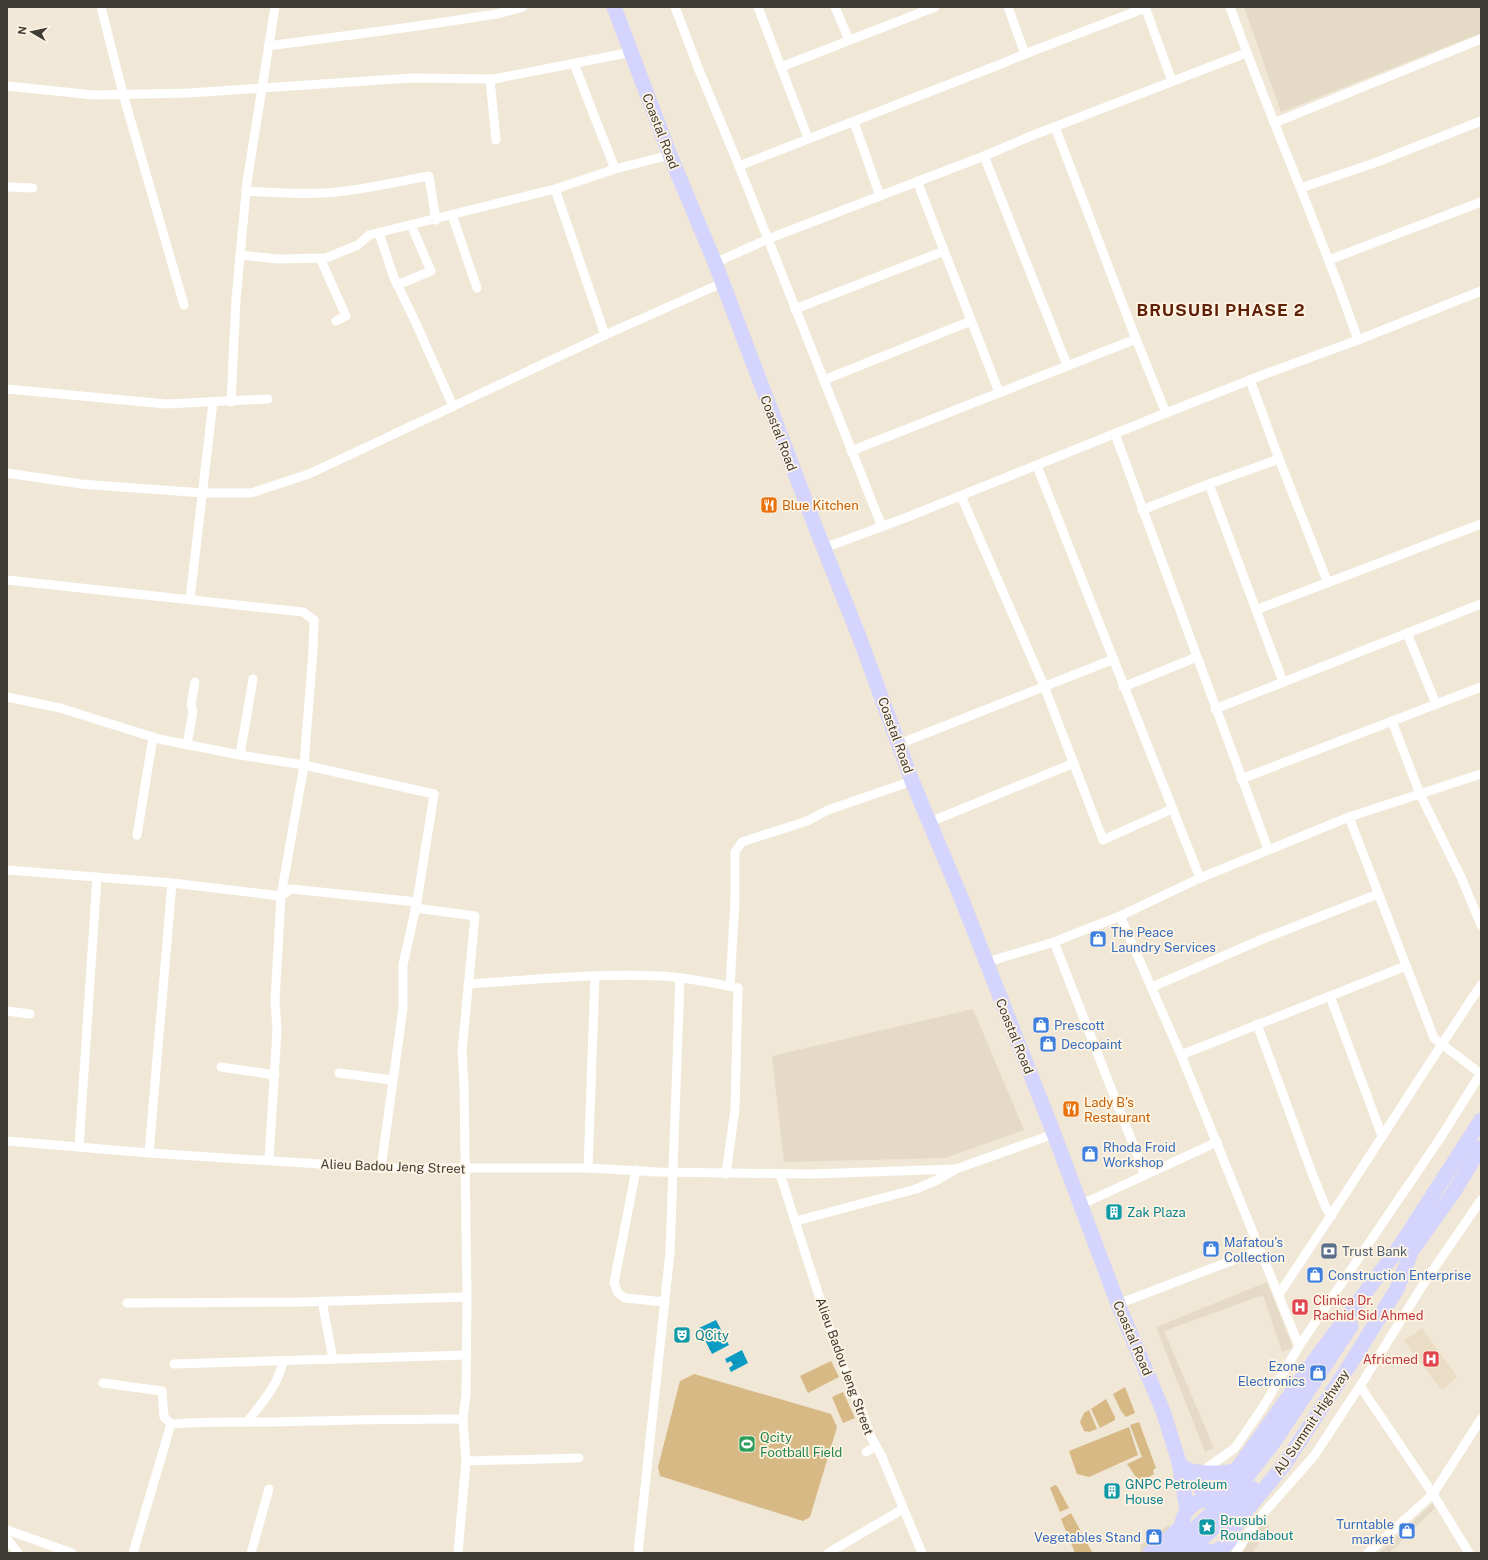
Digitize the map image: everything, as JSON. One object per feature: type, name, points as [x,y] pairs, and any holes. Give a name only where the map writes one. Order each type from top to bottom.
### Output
[{"type":"main road","name":"Coastal Road","points":[[614,7],[670,156],[722,283],[860,639],[912,781],[987,962],[1118,1304],[1189,1468],[1212,1500]]},
{"type":"main road","name":"AU Summit Highway","points":[[1234,1529],[1240,1518],[1284,1465],[1349,1366],[1397,1289],[1405,1250],[1481,1120]]},
{"type":"main road","name":"AU Summit Highway","points":[[1212,1500],[1238,1470],[1322,1350],[1453,1192],[1481,1148]]},
{"type":"main road","points":[[1169,1553],[1238,1488],[1273,1443],[1361,1311],[1405,1250]]},
{"type":"main road","points":[[1187,1553],[1228,1514],[1272,1465],[1324,1392],[1405,1250]]},
{"type":"main road","name":"Coastal Road","points":[[1187,1510],[1189,1468]]},
{"type":"main road","points":[[1189,1468],[1218,1474],[1238,1470]]},
{"type":"main road","points":[[1201,1500],[1212,1500],[1225,1506],[1233,1520],[1234,1529],[1231,1537],[1230,1550],[1202,1552],[1194,1548],[1183,1535],[1183,1518],[1187,1510],[1193,1504],[1201,1500]]},
{"type":"main road","points":[[1150,1553],[1165,1542],[1182,1526]]},
{"type":"street","points":[[101,7],[122,94],[184,305]]},
{"type":"street","points":[[231,402],[236,299],[246,191],[261,88],[275,7]]},
{"type":"street","points":[[268,46],[497,14],[524,7]]},
{"type":"street","points":[[675,7],[882,527]]},
{"type":"street","points":[[758,7],[808,138]]},
{"type":"street","points":[[835,7],[848,40]]},
{"type":"street","points":[[781,67],[934,7]]},
{"type":"street","points":[[1008,7],[1025,54]]},
{"type":"street","points":[[1230,7],[1246,53],[1329,260],[1358,340]]},
{"type":"street","points":[[739,166],[1145,8],[1172,81]]},
{"type":"street","points":[[1274,123],[1481,39]]},
{"type":"street","points":[[7,86],[94,95],[189,93],[411,78],[490,79],[632,52]]},
{"type":"street","points":[[714,263],[768,239],[1246,53]]},
{"type":"street","points":[[574,64],[615,169]]},
{"type":"street","points":[[490,79],[496,140]]},
{"type":"street","points":[[1301,188],[1377,162],[1481,121]]},
{"type":"street","points":[[854,122],[880,196]]},
{"type":"street","points":[[1054,127],[1166,413]]},
{"type":"street","points":[[240,255],[278,260],[326,258],[358,245],[369,235],[436,220],[555,189],[615,169],[670,156]]},
{"type":"street","points":[[984,156],[1067,365]]},
{"type":"street","points":[[246,191],[286,193],[327,192],[373,186],[428,176],[436,220]]},
{"type":"street","points":[[917,181],[999,392]]},
{"type":"street","points":[[7,187],[33,188]]},
{"type":"street","points":[[555,189],[605,335]]},
{"type":"street","points":[[1329,260],[1481,202]]},
{"type":"street","points":[[452,215],[477,288]]},
{"type":"street","points":[[397,285],[431,271],[411,225]]},
{"type":"street","points":[[379,233],[397,285],[453,406]]},
{"type":"street","points":[[795,309],[944,251]]},
{"type":"street","points":[[320,258],[346,316],[336,321]]},
{"type":"street","points":[[7,473],[81,484],[203,493],[251,493],[309,474],[605,335],[722,283]]},
{"type":"street","points":[[824,548],[882,527],[1166,413],[1358,340],[1481,291]]},
{"type":"street","points":[[824,380],[971,320]]},
{"type":"street","points":[[851,451],[1136,339]]},
{"type":"street","points":[[1250,380],[1279,459],[1328,583]]},
{"type":"street","points":[[7,389],[166,404],[268,399]]},
{"type":"street","points":[[190,599],[213,402]]},
{"type":"street","points":[[1115,434],[1215,709],[1268,849]]},
{"type":"street","points":[[1142,510],[1208,484],[1279,459]]},
{"type":"street","points":[[1037,466],[1114,659],[1123,687],[1200,878]]},
{"type":"street","points":[[1208,484],[1283,682]]},
{"type":"street","points":[[961,496],[1044,686],[1103,840],[1172,809]]},
{"type":"street","points":[[1256,610],[1481,524]]},
{"type":"street","points":[[7,580],[303,612],[314,620],[304,765],[282,896],[275,1001],[277,1030],[269,1160]]},
{"type":"street","points":[[1215,709],[1481,604]]},
{"type":"street","points":[[1408,633],[1436,704]]},
{"type":"street","points":[[1123,687],[1197,657]]},
{"type":"street","points":[[899,744],[1114,659]]},
{"type":"street","points":[[240,755],[253,679]]},
{"type":"street","points":[[187,745],[193,711],[191,706],[195,682]]},
{"type":"street","points":[[1241,779],[1481,687]]},
{"type":"street","points":[[7,698],[60,708],[153,737],[187,745],[304,765],[434,794],[416,905],[403,965],[403,1008],[381,1168]]},
{"type":"street","points":[[1392,721],[1420,794],[1461,877],[1481,925]]},
{"type":"street","points":[[137,835],[153,737]]},
{"type":"street","points":[[930,822],[1074,763]]},
{"type":"street","points":[[987,962],[1054,942],[1120,916],[1200,878],[1349,817],[1481,774]]},
{"type":"street","points":[[730,986],[735,900],[735,852],[738,846],[742,842],[806,821],[828,810],[912,781]]},
{"type":"street","points":[[1189,1468],[1235,1448],[1263,1407],[1299,1346],[1441,1137],[1481,1074],[1434,1038],[1349,817]]},
{"type":"street","points":[[7,870],[172,883],[282,896],[291,889],[416,905],[475,916],[462,1051],[467,1297],[466,1394],[463,1418],[466,1461],[458,1553]]},
{"type":"street","points":[[79,1147],[97,877]]},
{"type":"street","points":[[149,1152],[172,883]]},
{"type":"street","points":[[1152,986],[1265,938],[1378,894]]},
{"type":"street","points":[[1120,916],[1182,1055],[1299,1346]]},
{"type":"street","points":[[1054,942],[1145,1175]]},
{"type":"street","points":[[1182,1055],[1406,966]]},
{"type":"street","points":[[468,984],[595,976],[661,976],[738,988],[735,1109],[726,1174]]},
{"type":"street","points":[[588,1168],[595,976]]},
{"type":"street","points":[[638,1553],[670,1252],[680,978]]},
{"type":"street","points":[[1279,1294],[1332,1216],[1382,1136],[1481,986]]},
{"type":"street","points":[[1330,996],[1382,1136]]},
{"type":"street","points":[[7,1011],[30,1014]]},
{"type":"street","points":[[1257,1024],[1313,1176],[1326,1208],[1332,1216]]},
{"type":"street","points":[[221,1067],[275,1075]]},
{"type":"street","points":[[339,1073],[392,1080]]},
{"type":"street","points":[[796,1221],[916,1188],[937,1180],[956,1169],[1054,1134]]},
{"type":"street","name":"Alieu Badou Jeng Street","points":[[7,1141],[381,1168],[588,1168],[726,1174],[849,1173],[956,1169]]},
{"type":"street","points":[[1080,1205],[1217,1142]]},
{"type":"street","points":[[636,1170],[614,1283],[618,1293],[625,1298],[665,1302]]},
{"type":"street","name":"Alieu Badou Jeng Street","points":[[780,1174],[826,1318],[847,1377],[860,1406],[871,1437],[882,1457],[922,1553]]},
{"type":"street","points":[[1230,1550],[1314,1456],[1420,1290],[1481,1200]]},
{"type":"street","points":[[1118,1304],[1260,1250]]},
{"type":"street","points":[[127,1302],[322,1301],[467,1297]]},
{"type":"street","points":[[322,1301],[333,1359]]},
{"type":"street","points":[[174,1364],[466,1355]]},
{"type":"street","points":[[247,1422],[275,1385],[282,1370],[283,1360]]},
{"type":"street","points":[[103,1383],[162,1391],[164,1417],[170,1424]]},
{"type":"street","points":[[1360,1386],[1433,1494],[1470,1553]]},
{"type":"street","points":[[170,1424],[199,1421],[247,1422],[463,1418]]},
{"type":"street","points":[[1368,1553],[1433,1494],[1481,1419]]},
{"type":"street","points":[[133,1553],[170,1424]]},
{"type":"street","points":[[866,1452],[876,1446]]},
{"type":"street","points":[[466,1461],[579,1458]]},
{"type":"street","points":[[252,1553],[269,1489]]},
{"type":"street","points":[[828,1553],[903,1509]]},
{"type":"street","points":[[7,1530],[72,1553]]},
{"type":"street","points":[[7,1539],[18,1553]]},
{"type":"shaded area","points":[[1244,7],[1481,7],[1481,33],[1281,112]]},
{"type":"shaded area","points":[[973,1009],[1024,1130],[945,1158],[784,1162],[772,1056]]},
{"type":"shaded area","points":[[1267,1282],[1293,1348],[1282,1352],[1263,1295],[1164,1331],[1214,1448],[1205,1452],[1156,1327]]},
{"type":"shaded area","name":"Africmed","points":[[1422,1328],[1457,1377],[1442,1390],[1404,1341]]},
{"type":"shaded area","points":[[831,1361],[839,1377],[808,1393],[800,1376]]},
{"type":"shaded area","points":[[694,1374],[831,1414],[837,1427],[810,1517],[803,1521],[660,1476],[658,1467],[680,1381]]},
{"type":"shaded area","points":[[1125,1387],[1135,1413],[1126,1417],[1121,1411],[1113,1394]]},
{"type":"shaded area","points":[[843,1392],[855,1418],[843,1423],[832,1397]]},
{"type":"shaded area","points":[[1106,1399],[1115,1420],[1100,1428],[1091,1409]]},
{"type":"shaded area","points":[[1089,1410],[1097,1429],[1089,1432],[1084,1431],[1080,1422],[1084,1413]]},
{"type":"shaded area","points":[[1139,1422],[1156,1468],[1153,1470],[1154,1474],[1140,1483],[1127,1464],[1142,1457],[1130,1425]]},
{"type":"shaded area","points":[[1129,1427],[1138,1455],[1089,1477],[1077,1474],[1069,1451]]},
{"type":"shaded area","points":[[1055,1485],[1069,1508],[1060,1512],[1050,1488]]},
{"type":"shaded area","name":"Turntable market","points":[[1433,1503],[1434,1509],[1389,1553],[1379,1553]]},
{"type":"shaded area","points":[[1071,1513],[1092,1552],[1075,1553],[1061,1519]]},
{"type":"shaded area","points":[[1258,1522],[1269,1527],[1252,1553],[1242,1553]]},
{"type":"shaded area","points":[[1169,1524],[1171,1532],[1141,1553],[1140,1546]]},
{"type":"water","points":[[716,1320],[729,1345],[712,1354],[699,1328]]},
{"type":"water","points":[[742,1350],[748,1363],[731,1372],[729,1368],[733,1365],[731,1361],[727,1363],[725,1359]]},
{"type":"place","name":"Blue Kitchen","points":[[769,505]]},
{"type":"place","name":"The Peace Laundry Services","points":[[1098,939]]},
{"type":"place","name":"Prescott","points":[[1041,1025]]},
{"type":"place","name":"Decopaint","points":[[1048,1044]]},
{"type":"place","name":"Lady B's Restaurant","points":[[1071,1109]]},
{"type":"place","name":"Rhoda Froid Workshop","points":[[1090,1154]]},
{"type":"place","name":"Zak Plaza","points":[[1114,1212]]},
{"type":"place","name":"Mafatou's Collection","points":[[1211,1249]]},
{"type":"place","name":"Trust Bank","points":[[1329,1251]]},
{"type":"place","name":"Construction Enterprise","points":[[1315,1275]]},
{"type":"place","name":"Clinica Dr. Rachid Sid Ahmed","points":[[1300,1307]]},
{"type":"place","name":"QCity","points":[[682,1335]]},
{"type":"place","name":"Africmed","points":[[1431,1359]]},
{"type":"place","name":"Ezone Electronics","points":[[1318,1373]]},
{"type":"place","name":"Qcity Football Field","points":[[747,1444]]},
{"type":"place","name":"GNPC Petroleum House","points":[[1112,1491]]},
{"type":"place","name":"Brusubi Roundabout","points":[[1207,1527]]},
{"type":"place","name":"Turntable market","points":[[1407,1531]]},
{"type":"place","name":"Vegetables Stand","points":[[1154,1537]]},
{"type":"district","name":"BRUSUBI PHASE 2","points":[[1221,310]]}]
